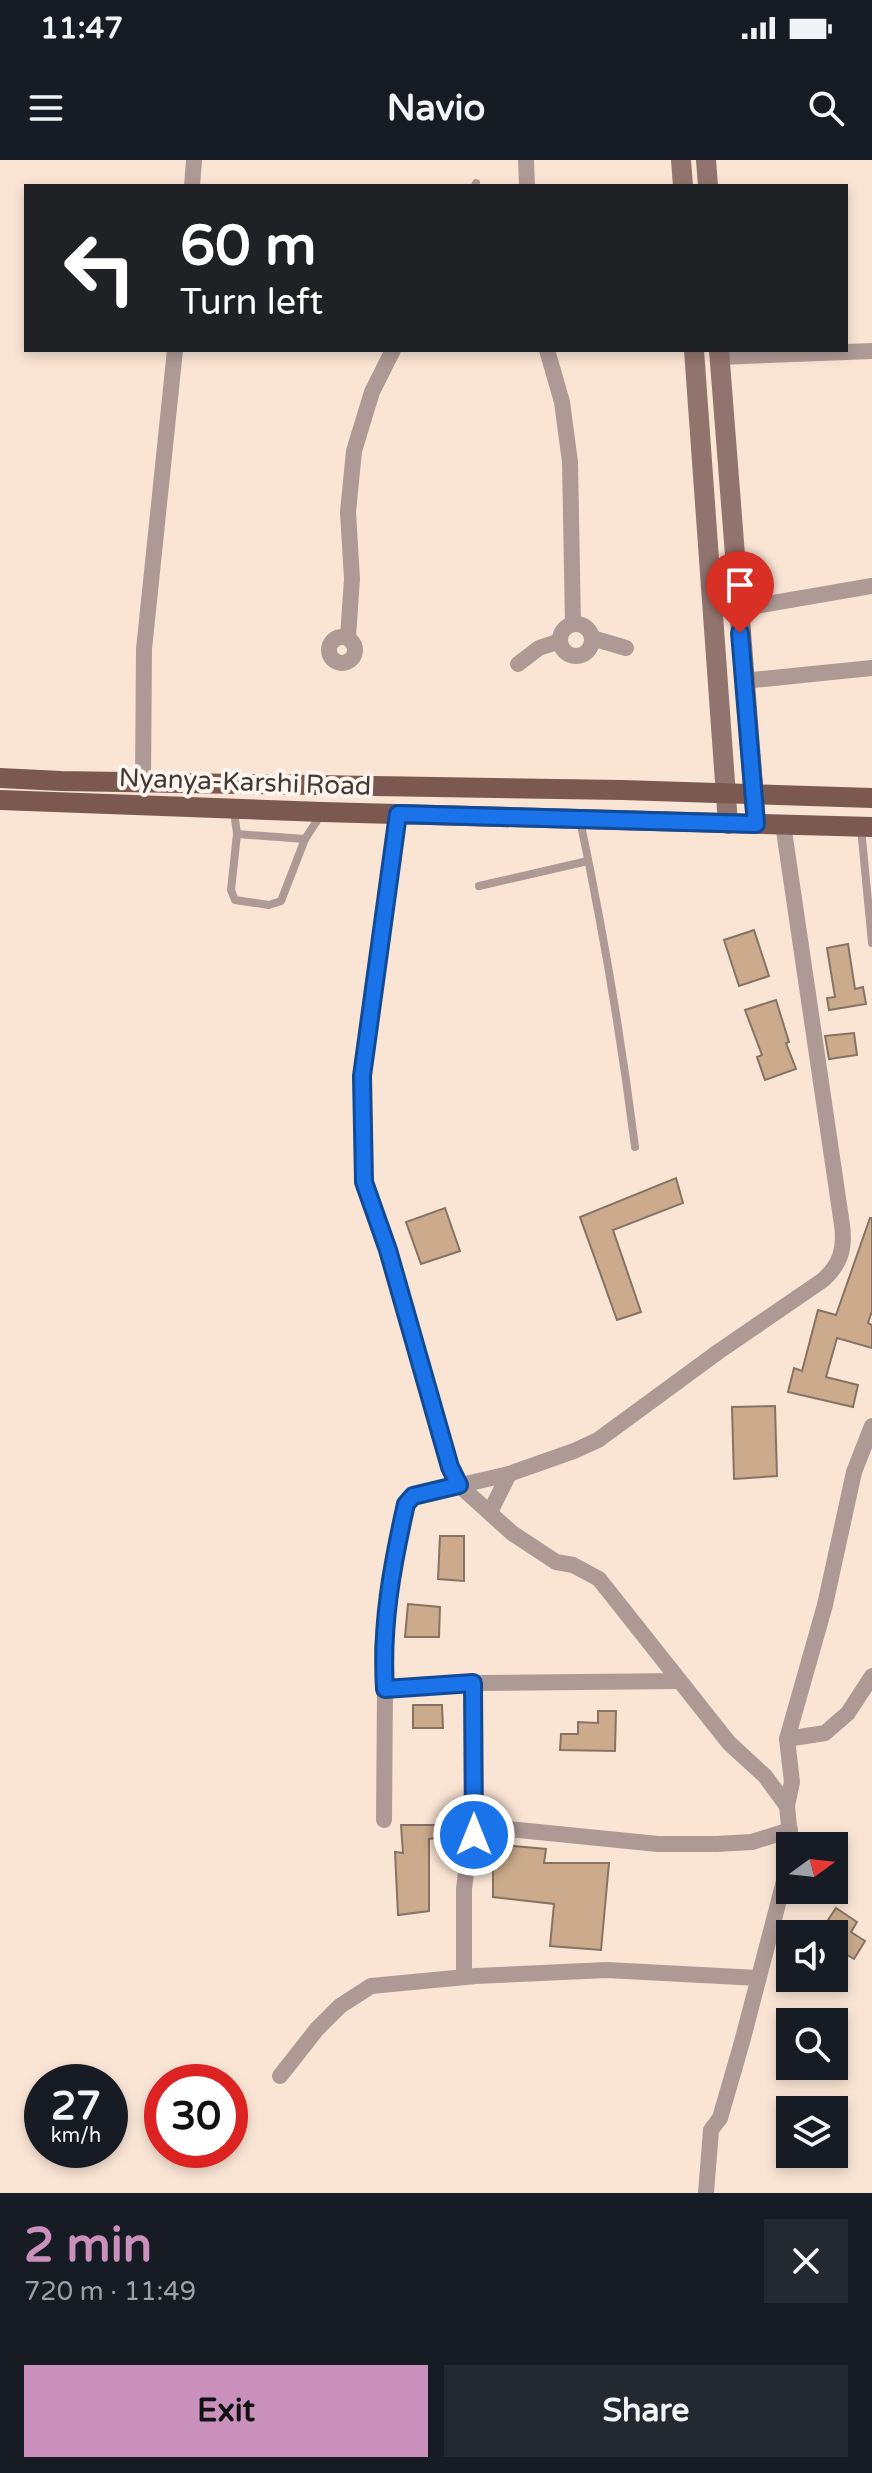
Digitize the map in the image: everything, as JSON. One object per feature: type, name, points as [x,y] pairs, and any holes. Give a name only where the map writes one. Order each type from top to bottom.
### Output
[{"type":"main road","name":"Nyanya-Karshi Road","points":[[0,778],[872,798]]},
{"type":"main road","points":[[244,808],[256,784]]},
{"type":"main road","name":"Nyanya-Karshi Road","points":[[0,800],[867,827]]},
{"type":"street","points":[[192,184],[194,160]]},
{"type":"street","points":[[526,160],[527,184]]},
{"type":"street","points":[[681,160],[683,184]]},
{"type":"street","points":[[706,160],[708,184]]},
{"type":"street","points":[[848,351],[872,351]]},
{"type":"street","points":[[143,783],[144,649],[175,352]]},
{"type":"street","points":[[348,637],[352,579],[348,512],[354,451],[372,392],[392,352]]},
{"type":"street","points":[[548,352],[562,402],[570,462],[573,624]]},
{"type":"street","points":[[694,352],[728,824]]},
{"type":"street","points":[[756,824],[719,353],[796,352]]},
{"type":"street","points":[[738,609],[872,586]]},
{"type":"street","points":[[592,638],[590,648],[577,656],[566,653],[560,641],[563,629],[573,624],[583,625],[592,638],[626,648]]},
{"type":"street","points":[[518,664],[547,644],[560,641]]},
{"type":"street","points":[[743,681],[872,668]]},
{"type":"street","points":[[398,814],[362,1076],[364,1182],[388,1250],[450,1467],[459,1485],[512,1533],[556,1562],[573,1565],[599,1579],[729,1743],[765,1776],[787,1806]]},
{"type":"street","points":[[384,1820],[385,1689],[382,1650],[406,1504],[413,1496],[509,1474],[598,1440],[823,1280],[834,1270],[841,1256],[844,1242],[842,1225],[783,824]]},
{"type":"street","points":[[789,1832],[787,1806],[792,1782],[787,1739],[825,1605],[854,1472],[872,1426]]},
{"type":"street","points":[[490,1512],[509,1474]]},
{"type":"street","points":[[787,1739],[825,1733],[848,1713],[872,1676]]},
{"type":"street","points":[[385,1689],[473,1683],[679,1681]]},
{"type":"street","points":[[464,1977],[464,1889],[470,1840],[474,1835],[473,1683]]},
{"type":"street","points":[[474,1835],[508,1829],[658,1844],[776,1839]]},
{"type":"street","points":[[706,2193],[711,2130],[720,2118],[778,1904]]},
{"type":"street","points":[[280,2076],[317,2029],[340,2006],[371,1986],[464,1977],[607,1970],[758,1978]]},
{"type":"lane","points":[[244,808],[237,834],[231,890],[235,900],[269,905],[281,901],[305,839],[322,812]]},
{"type":"lane","points":[[579,819],[622,1037],[635,1147]]},
{"type":"lane","points":[[867,827],[872,943]]},
{"type":"lane","points":[[237,834],[305,839]]},
{"type":"lane","points":[[479,886],[588,861]]},
{"type":"building","points":[[754,930],[769,976],[739,986],[724,940]]},
{"type":"building","points":[[848,944],[855,989],[863,987],[866,1004],[829,1010],[827,998],[835,997],[827,948]]},
{"type":"building","points":[[776,1000],[796,1069],[765,1080],[757,1057],[762,1055],[745,1010]]},
{"type":"building","points":[[854,1033],[857,1055],[829,1059],[825,1036]]},
{"type":"building","points":[[676,1178],[683,1203],[613,1230],[641,1312],[617,1320],[580,1217]]},
{"type":"building","points":[[445,1208],[460,1251],[421,1264],[406,1222]]},
{"type":"building","points":[[870,1218],[872,1311],[868,1323],[872,1325],[872,1348],[837,1338],[826,1377],[858,1385],[853,1407],[788,1392],[794,1368],[802,1371],[818,1310],[836,1315]]},
{"type":"building","points":[[775,1406],[777,1476],[734,1479],[732,1407]]},
{"type":"building","points":[[440,1536],[464,1536],[464,1581],[438,1579]]},
{"type":"building","points":[[408,1604],[440,1607],[439,1637],[405,1637]]},
{"type":"building","points":[[413,1705],[442,1705],[443,1728],[413,1728]]},
{"type":"building","points":[[598,1711],[616,1711],[615,1751],[560,1750],[561,1734],[578,1734],[578,1722],[598,1723]]},
{"type":"building","points":[[401,1825],[444,1825],[445,1837],[429,1839],[429,1911],[398,1915],[395,1852],[403,1853]]},
{"type":"building","points":[[491,1844],[546,1849],[544,1863],[609,1863],[601,1950],[550,1946],[554,1904],[493,1897]]},
{"type":"building","points":[[836,1908],[857,1922],[851,1932],[865,1941],[854,1959],[848,1955],[848,1920],[828,1920]]},
{"type":"route","points":[[474,1835],[473,1683],[385,1689],[382,1650],[393,1565],[406,1504],[413,1496],[459,1485],[450,1467],[388,1250],[364,1182],[362,1076],[398,814],[756,824],[740,633]]}]
